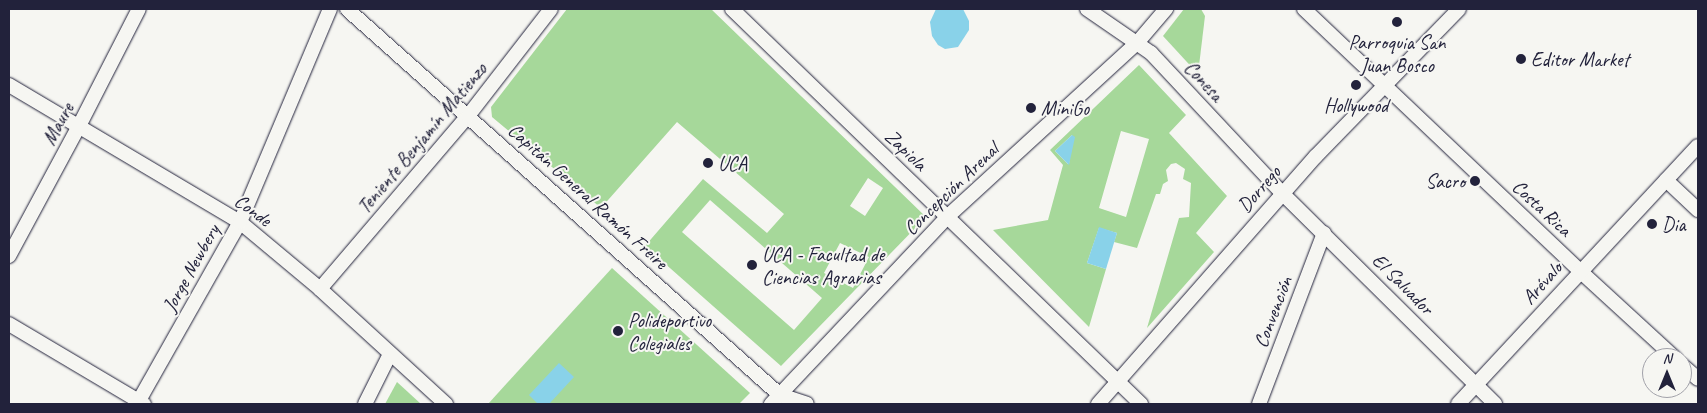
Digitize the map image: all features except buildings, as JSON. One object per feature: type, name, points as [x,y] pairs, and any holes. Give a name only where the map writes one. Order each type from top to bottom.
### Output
[{"type":"street","name":"Maure","points":[[9,256],[80,126],[139,9]]},
{"type":"street","name":"Jorge Newbery","points":[[140,403],[240,222],[330,9]]},
{"type":"street","name":"Capitán General Ramón Freire","points":[[347,9],[468,116],[775,400],[807,404]]},
{"type":"street","name":"Teniente Benjamín Matienzo","points":[[320,289],[468,116],[551,9]]},
{"type":"street","name":"Zapiola","points":[[732,9],[1141,404]]},
{"type":"street","name":"Conesa","points":[[1087,9],[1151,53],[1282,193]]},
{"type":"street","name":"Concepción Arenal","points":[[775,400],[947,218],[1137,43],[1166,9]]},
{"type":"street","name":"Costa Rica","points":[[1304,9],[1580,271],[1664,348]]},
{"type":"street","name":"Dorrego","points":[[1098,404],[1282,193],[1383,85],[1459,9]]},
{"type":"street","name":"Conde","points":[[9,85],[240,222],[320,289],[446,404]]},
{"type":"street","name":"Arévalo","points":[[1458,404],[1698,146]]},
{"type":"street","points":[[1666,180],[1698,210]]},
{"type":"street","name":"El Salvador","points":[[1282,193],[1495,404]]},
{"type":"street","name":"Convención","points":[[1259,404],[1324,233]]},
{"type":"street","points":[[9,324],[140,403]]},
{"type":"street","points":[[365,404],[390,354]]},
{"type":"green space","name":"UCA","points":[[567,9],[711,9],[926,217],[781,366],[645,246],[703,179],[767,233],[784,214],[677,122],[601,208],[492,117],[491,107]],"holes":[[[868,178],[883,188],[865,216],[850,206]],[[710,200],[822,298],[794,330],[682,232]],[[840,243],[869,257],[853,288],[824,273]]]},
{"type":"green space","points":[[1184,9],[1201,9],[1205,16],[1198,74],[1163,36]]},
{"type":"green space","points":[[1139,65],[1186,115],[1169,133],[1227,196],[1196,233],[1214,252],[1147,328],[1179,218],[1189,217],[1191,183],[1183,179],[1185,169],[1176,163],[1171,164],[1166,170],[1168,181],[1163,184],[1160,194],[1156,194],[1137,248],[1114,242],[1117,233],[1099,228],[1087,263],[1106,269],[1089,327],[993,230],[1048,220],[1063,165],[1050,150]],"holes":[[[1121,131],[1149,139],[1126,217],[1099,208]],[[1072,135],[1069,164],[1068,164],[1055,151]]]},
{"type":"green space","name":"Polideportivo Colegiales","points":[[612,268],[750,393],[739,404],[488,404]]},
{"type":"green space","points":[[397,382],[421,404],[385,404]]},
{"type":"water","points":[[936,9],[963,9],[969,21],[969,30],[958,47],[945,49],[938,45],[932,36],[930,22]]},
{"type":"water","points":[[1072,135],[1075,137],[1069,165],[1055,151]]},
{"type":"water","points":[[1099,227],[1117,233],[1106,269],[1087,263]]},
{"type":"water","points":[[559,363],[574,377],[549,404],[538,404],[529,395]]},
{"type":"place","name":"Parroquia San Juan Bosco","points":[[1397,22]]},
{"type":"place","name":"Editor Market","points":[[1521,59]]},
{"type":"place","name":"Hollywood","points":[[1356,85]]},
{"type":"place","name":"MiniGo","points":[[1031,108]]},
{"type":"place","name":"UCA","points":[[708,163]]},
{"type":"place","name":"Sacro","points":[[1475,181]]},
{"type":"place","name":"Dia","points":[[1652,224]]},
{"type":"place","name":"UCA - Facultad de Ciencias Agrarias","points":[[752,265]]},
{"type":"place","name":"Polideportivo Colegiales","points":[[618,331]]}]
